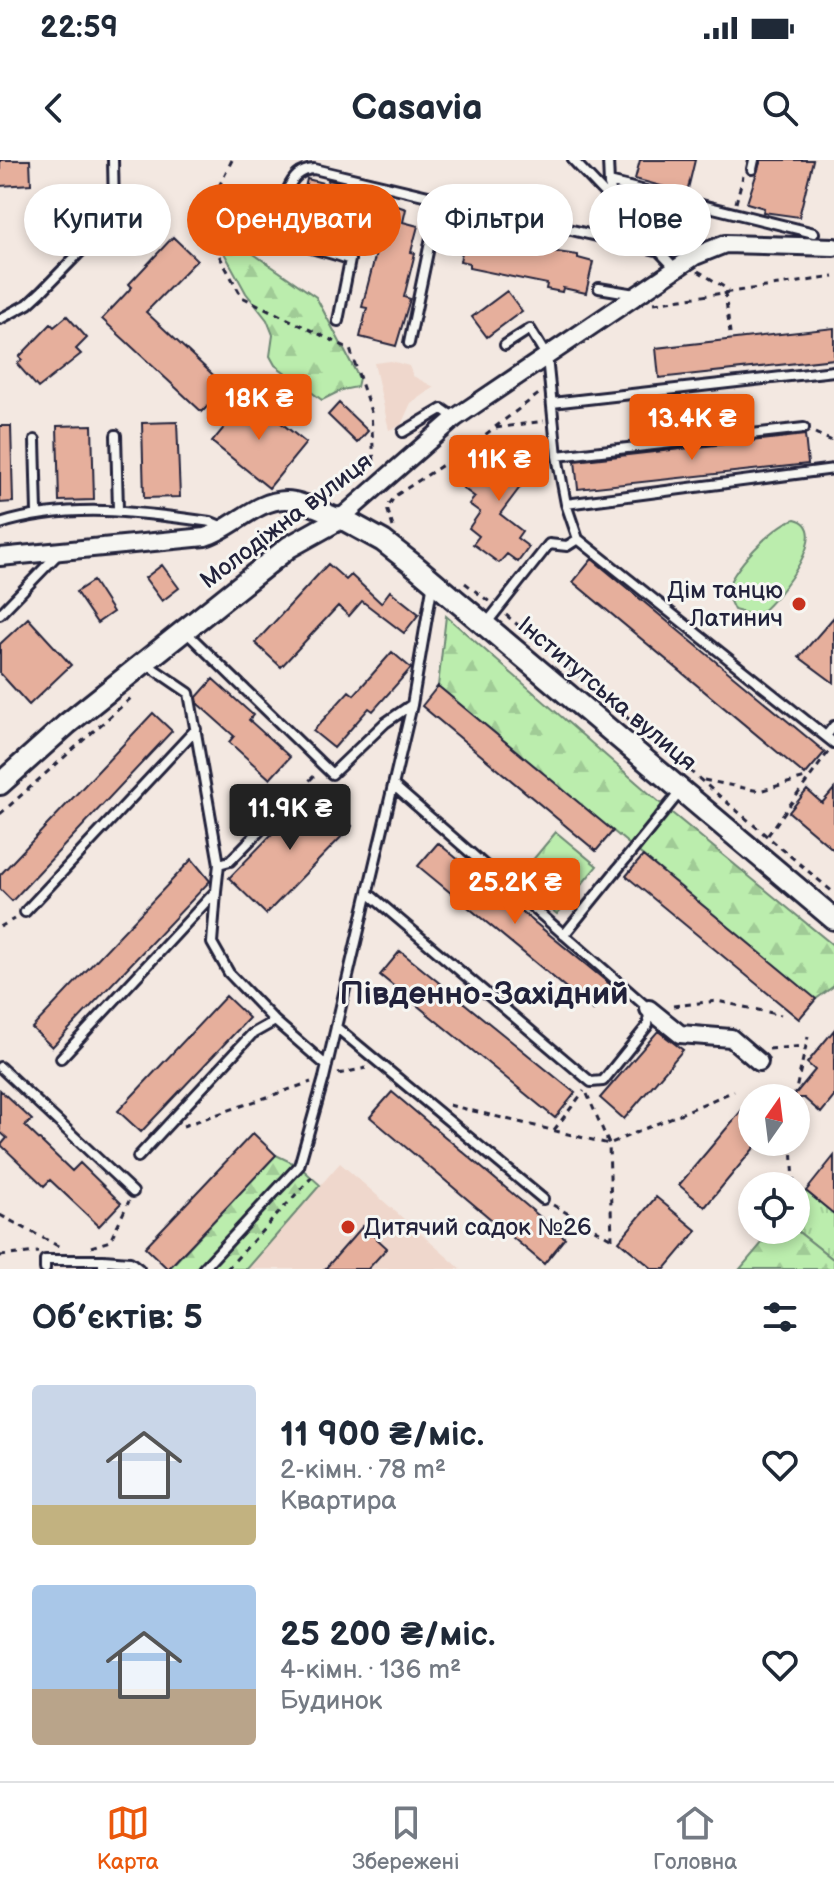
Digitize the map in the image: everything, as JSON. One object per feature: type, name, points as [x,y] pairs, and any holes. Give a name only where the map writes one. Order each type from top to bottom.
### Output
[{"type":"street","name":"Молодіжна вулиця","points":[[0,784],[289,547],[341,518],[455,418],[641,299],[680,265],[725,244],[834,247]]},
{"type":"street","points":[[0,557],[205,537],[226,529],[263,506],[287,499],[341,518]]},
{"type":"street","name":"Інститутська вулиця","points":[[341,518],[383,541],[433,581],[491,616],[681,792],[834,919]]},
{"type":"street","points":[[649,1009],[680,1034],[731,1038],[763,1055]]},
{"type":"lane","points":[[0,319],[28,304],[41,292],[81,251],[114,209],[113,160]]},
{"type":"lane","points":[[573,160],[595,184]]},
{"type":"lane","points":[[581,160],[584,172]]},
{"type":"lane","points":[[608,160],[609,182],[814,233]]},
{"type":"lane","points":[[338,321],[350,260],[301,247],[288,235],[283,202],[291,181],[303,170],[314,169],[417,194]]},
{"type":"lane","points":[[409,343],[427,256]]},
{"type":"lane","points":[[666,256],[680,265]]},
{"type":"lane","points":[[599,288],[641,299]]},
{"type":"lane","points":[[505,345],[530,329],[547,357],[557,456],[566,504],[578,539],[834,744]]},
{"type":"lane","points":[[552,403],[834,371]]},
{"type":"lane","points":[[403,432],[442,409],[455,418]]},
{"type":"lane","points":[[557,456],[804,428]]},
{"type":"lane","points":[[116,435],[118,509]]},
{"type":"lane","points":[[35,440],[37,512]]},
{"type":"lane","points":[[566,504],[834,469]]},
{"type":"lane","points":[[0,524],[37,512],[118,509],[211,522],[226,529]]},
{"type":"lane","points":[[491,616],[549,544],[567,546],[578,539]]},
{"type":"lane","points":[[0,614],[60,551]]},
{"type":"lane","points":[[203,1269],[299,1166],[327,1066],[412,705],[433,581]]},
{"type":"lane","points":[[186,631],[194,643],[332,774],[385,723],[412,705]]},
{"type":"lane","points":[[145,663],[189,693],[219,864],[212,943],[229,973],[275,1021],[327,1066]]},
{"type":"lane","points":[[826,736],[834,726]]},
{"type":"lane","points":[[25,912],[196,729]]},
{"type":"lane","points":[[368,893],[591,1082],[603,1081],[648,1025],[649,1009],[393,785]]},
{"type":"lane","points":[[564,935],[681,792]]},
{"type":"lane","points":[[219,864],[230,861],[276,814]]},
{"type":"lane","points":[[61,1058],[216,891]]},
{"type":"lane","points":[[138,1157],[252,1034],[275,1021]]},
{"type":"lane","points":[[336,1027],[543,1199]]},
{"type":"lane","points":[[0,1067],[133,1192]]},
{"type":"lane","points":[[45,1269],[45,1260],[103,1264],[130,1262],[139,1269]]},
{"type":"path","points":[[232,160],[201,223],[242,297],[350,349],[371,412],[374,464]]},
{"type":"path","points":[[734,213],[740,181]]},
{"type":"path","points":[[680,265],[731,292]]},
{"type":"path","points":[[641,299],[731,292],[834,277]]},
{"type":"path","points":[[725,292],[730,333]]},
{"type":"path","points":[[394,529],[387,508],[395,496],[493,429],[552,383]]},
{"type":"path","points":[[493,429],[554,420]]},
{"type":"path","points":[[804,428],[834,442]]},
{"type":"path","points":[[463,581],[491,616],[700,779],[834,893]]},
{"type":"path","points":[[767,836],[834,744]]},
{"type":"path","points":[[276,814],[324,767]]},
{"type":"path","points":[[700,779],[759,791],[810,777]]},
{"type":"path","points":[[0,927],[25,912]]},
{"type":"path","points":[[649,1009],[717,1001],[781,1015]]},
{"type":"path","points":[[797,1084],[808,1037]]},
{"type":"path","points":[[763,1055],[805,1046]]},
{"type":"path","points":[[159,1135],[324,1078],[381,1064]]},
{"type":"path","points":[[554,1130],[591,1082]]},
{"type":"path","points":[[543,1199],[612,1239],[609,1144],[585,1090]]},
{"type":"path","points":[[422,1098],[609,1144],[734,1091]]},
{"type":"path","points":[[227,1269],[312,1177]]},
{"type":"path","points":[[80,1249],[110,1241],[133,1192]]},
{"type":"path","points":[[0,1215],[39,1239],[68,1250]]},
{"type":"shaded area","points":[[391,361],[409,366],[413,376],[434,387],[411,403],[401,425],[389,430],[374,363]]},
{"type":"shaded area","name":"Дитячий садок №26","points":[[340,1163],[461,1269],[247,1269]]},
{"type":"green space","points":[[226,256],[257,256],[316,297],[359,378],[357,387],[342,390],[322,400],[275,365],[270,356],[273,335],[267,320],[246,293]]},
{"type":"green space","points":[[795,519],[806,525],[809,535],[800,563],[790,579],[760,613],[752,615],[734,610],[726,593],[735,573],[765,539]]},
{"type":"green space","points":[[446,616],[667,809],[834,946],[834,986],[816,999],[438,686]]},
{"type":"green space","points":[[556,832],[597,866],[557,914],[516,880]]},
{"type":"green space","points":[[276,1155],[299,1166],[320,1185],[247,1269],[169,1269]]},
{"type":"green space","points":[[810,1194],[834,1214],[834,1260],[810,1241]]},
{"type":"green space","points":[[810,1241],[834,1260],[834,1269],[740,1269],[761,1244],[810,1244]]},
{"type":"building","points":[[0,160],[30,160],[31,184],[0,186]]},
{"type":"building","points":[[640,160],[695,160],[689,184],[654,184],[635,179]]},
{"type":"building","points":[[761,160],[813,160],[799,217],[763,212],[764,208],[747,203]]},
{"type":"building","points":[[307,179],[327,184],[306,184]]},
{"type":"building","points":[[401,207],[406,209],[403,222],[417,226],[417,230],[411,252],[415,253],[404,297],[410,299],[396,346],[360,337],[367,308],[362,307],[375,256],[401,256]]},
{"type":"building","points":[[173,237],[187,250],[187,256],[197,260],[146,312],[226,387],[202,412],[102,319],[155,256],[171,256]]},
{"type":"building","points":[[573,254],[593,262],[586,293],[563,288],[562,292],[546,289],[547,284],[469,268],[469,263],[460,261],[461,256]]},
{"type":"building","points":[[507,291],[522,311],[487,337],[472,317]]},
{"type":"building","points":[[67,316],[87,338],[76,349],[81,354],[38,388],[17,364],[22,360],[19,357],[51,324],[54,327]]},
{"type":"building","points":[[834,328],[834,359],[659,378],[656,348]]},
{"type":"building","points":[[249,397],[306,443],[269,488],[212,442]]},
{"type":"building","points":[[339,403],[368,431],[357,443],[328,415]]},
{"type":"building","points":[[177,422],[180,497],[144,498],[142,423]]},
{"type":"building","points":[[92,425],[94,500],[59,501],[57,426]]},
{"type":"building","points":[[0,426],[11,426],[13,502],[0,503]]},
{"type":"building","points":[[805,435],[808,464],[578,489],[575,461]]},
{"type":"building","points":[[516,445],[539,462],[500,514],[522,531],[517,538],[529,547],[518,562],[507,554],[499,563],[473,544],[479,536],[469,528],[480,512],[469,504],[475,497],[463,488],[481,464],[488,470],[503,450],[509,455]]},
{"type":"building","points":[[592,559],[825,752],[805,775],[573,582]]},
{"type":"building","points":[[328,564],[346,580],[351,575],[381,603],[390,591],[419,614],[404,633],[362,601],[349,616],[338,606],[281,667],[255,643]]},
{"type":"building","points":[[162,565],[179,588],[162,601],[145,578]]},
{"type":"building","points":[[93,581],[113,612],[97,623],[76,592]]},
{"type":"building","points":[[834,617],[834,683],[799,657]]},
{"type":"building","points":[[28,618],[71,665],[29,705],[0,673],[0,644]]},
{"type":"building","points":[[392,652],[411,668],[373,711],[369,708],[334,748],[313,731],[349,691],[354,695]]},
{"type":"building","points":[[213,679],[253,715],[249,720],[290,757],[270,779],[229,742],[234,736],[198,704],[197,697]]},
{"type":"building","points":[[438,686],[613,831],[596,851],[422,706]]},
{"type":"building","points":[[153,713],[172,731],[12,901],[0,889],[0,875]]},
{"type":"building","points":[[834,789],[834,850],[789,812],[807,790],[822,803]]},
{"type":"building","points":[[315,790],[352,826],[266,914],[229,878]]},
{"type":"building","points":[[438,843],[612,986],[593,1010],[418,866]]},
{"type":"building","points":[[643,856],[816,999],[799,1019],[626,876]]},
{"type":"building","points":[[192,859],[210,881],[52,1047],[32,1028]]},
{"type":"building","points":[[400,951],[575,1093],[555,1118],[380,975]]},
{"type":"building","points":[[226,996],[249,1018],[141,1132],[118,1111]]},
{"type":"building","points":[[834,1030],[834,1097],[821,1113],[810,1103],[810,1084],[804,1084],[815,1070],[807,1063]]},
{"type":"building","points":[[658,1031],[683,1050],[624,1119],[600,1098]]},
{"type":"building","points":[[0,1090],[32,1120],[25,1126],[72,1171],[80,1163],[121,1203],[99,1226],[50,1180],[44,1186],[1,1145],[7,1138],[0,1132]]},
{"type":"building","points":[[392,1092],[565,1238],[544,1264],[370,1117]]},
{"type":"building","points":[[738,1115],[738,1156],[747,1156],[705,1207],[679,1185]]},
{"type":"building","points":[[253,1133],[276,1155],[168,1269],[145,1247]]},
{"type":"building","points":[[834,1156],[834,1214],[810,1194],[810,1186]]},
{"type":"building","points":[[656,1197],[697,1231],[665,1269],[653,1269],[619,1241]]},
{"type":"building","points":[[363,1226],[387,1248],[368,1269],[325,1269]]},
{"type":"place","name":"Дім танцю Латинич","points":[[799,604]]},
{"type":"place","name":"Дитячий садок №26","points":[[348,1227]]},
{"type":"district","name":"Південно-Західний","points":[[484,994]]}]
